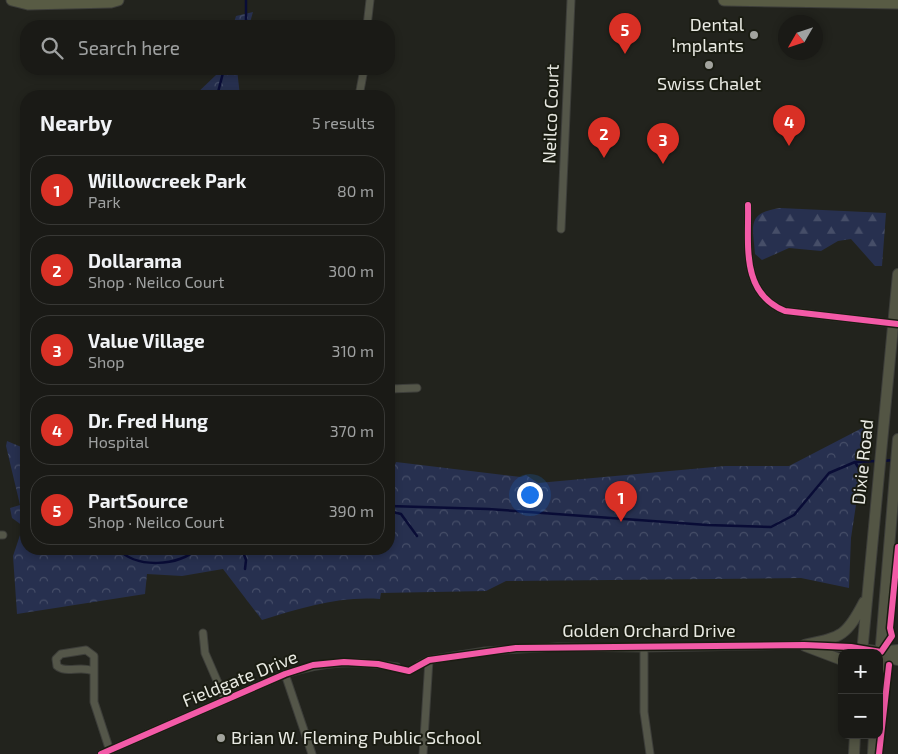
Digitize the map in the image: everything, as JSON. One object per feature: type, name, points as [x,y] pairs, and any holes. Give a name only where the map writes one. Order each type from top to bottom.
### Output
[{"type":"main road","points":[[12,0],[28,4],[118,0]]},
{"type":"main road","points":[[724,0],[896,5]]},
{"type":"main road","name":"Dixie Road","points":[[862,649],[895,324],[898,274]]},
{"type":"main road","name":"Dixie Road","points":[[880,649],[898,440]]},
{"type":"main road","points":[[804,645],[833,639],[846,632],[853,623],[866,597]]},
{"type":"main road","points":[[804,645],[838,658]]},
{"type":"main road","name":"Golden Orchard Drive","points":[[883,652],[898,650]]},
{"type":"main road","name":"Golden Orchard Drive","points":[[883,654],[898,660]]},
{"type":"main road","points":[[854,754],[855,739]]},
{"type":"main road","points":[[873,754],[874,739]]},
{"type":"street","points":[[368,20],[370,0]]},
{"type":"street","name":"Neilco Court","points":[[561,229],[571,0]]},
{"type":"street","points":[[360,90],[363,75]]},
{"type":"street","points":[[748,205],[749,272],[756,288],[771,304],[784,311],[895,324]]},
{"type":"street","points":[[395,389],[417,388]]},
{"type":"street","points":[[203,633],[205,653],[225,699]]},
{"type":"street","name":"Golden Orchard Drive","points":[[419,665],[429,660],[516,648],[804,645],[843,649]]},
{"type":"street","points":[[644,648],[644,712],[650,754]]},
{"type":"street","points":[[93,671],[83,668],[61,669],[57,666],[56,659],[61,654],[88,650],[95,658],[93,671],[94,702],[110,751]]},
{"type":"street","points":[[423,754],[429,660]]},
{"type":"street","name":"Fieldgate Drive","points":[[102,754],[285,674],[327,662],[378,664],[397,667]]},
{"type":"street","points":[[285,674],[312,754]]},
{"type":"green space","points":[[253,12],[251,20],[235,20],[236,16]]},
{"type":"green space","points":[[216,75],[238,75],[239,90],[200,90]]},
{"type":"green space","points":[[780,208],[886,213],[882,266],[875,266],[851,239],[838,241],[821,251],[789,248],[762,260],[755,254],[754,222],[761,213]]},
{"type":"green space","points":[[868,425],[851,538],[849,588],[801,578],[506,581],[486,591],[381,593],[380,599],[335,601],[262,620],[223,569],[182,576],[147,574],[145,594],[17,614],[13,556],[20,535],[20,555],[395,555],[396,462],[521,477],[526,475],[538,483],[725,466],[789,466]]},
{"type":"green space","points":[[7,441],[20,446],[20,505],[6,446]]},
{"type":"green space","points":[[20,505],[20,524],[12,518],[10,508]]},
{"type":"waterway","points":[[246,0],[246,20]]},
{"type":"waterway","points":[[219,90],[222,75]]},
{"type":"waterway","points":[[882,461],[894,460]]},
{"type":"waterway","points":[[395,506],[488,509],[707,525],[771,527],[794,515],[829,473],[855,462],[877,461]]},
{"type":"waterway","points":[[855,462],[861,472]]},
{"type":"waterway","points":[[395,512],[401,514],[417,536]]},
{"type":"waterway","points":[[126,555],[136,560],[158,563],[169,562],[189,555]]},
{"type":"waterway","points":[[244,555],[246,560],[245,569]]},
{"type":"cycle path","points":[[748,205],[748,251],[750,266],[760,292],[771,303],[785,311],[898,324]]},
{"type":"cycle path","points":[[101,754],[285,674],[313,665],[344,662],[378,664],[409,671],[429,660],[516,648],[804,645],[851,647],[881,652],[892,636],[890,628],[898,547]]},
{"type":"cycle path","points":[[879,754],[889,665]]},
{"type":"place","name":"Dental !mplants","points":[[754,35]]},
{"type":"place","name":"PartSource","points":[[625,54]]},
{"type":"place","name":"Swiss Chalet","points":[[709,65]]},
{"type":"place","name":"Dr. Fred Hung","points":[[789,146]]},
{"type":"place","name":"Dollarama","points":[[604,158]]},
{"type":"place","name":"Value Village","points":[[663,164]]},
{"type":"place","name":"Willowcreek Park","points":[[621,522]]},
{"type":"place","name":"Brian W. Fleming Public School","points":[[221,738]]}]
